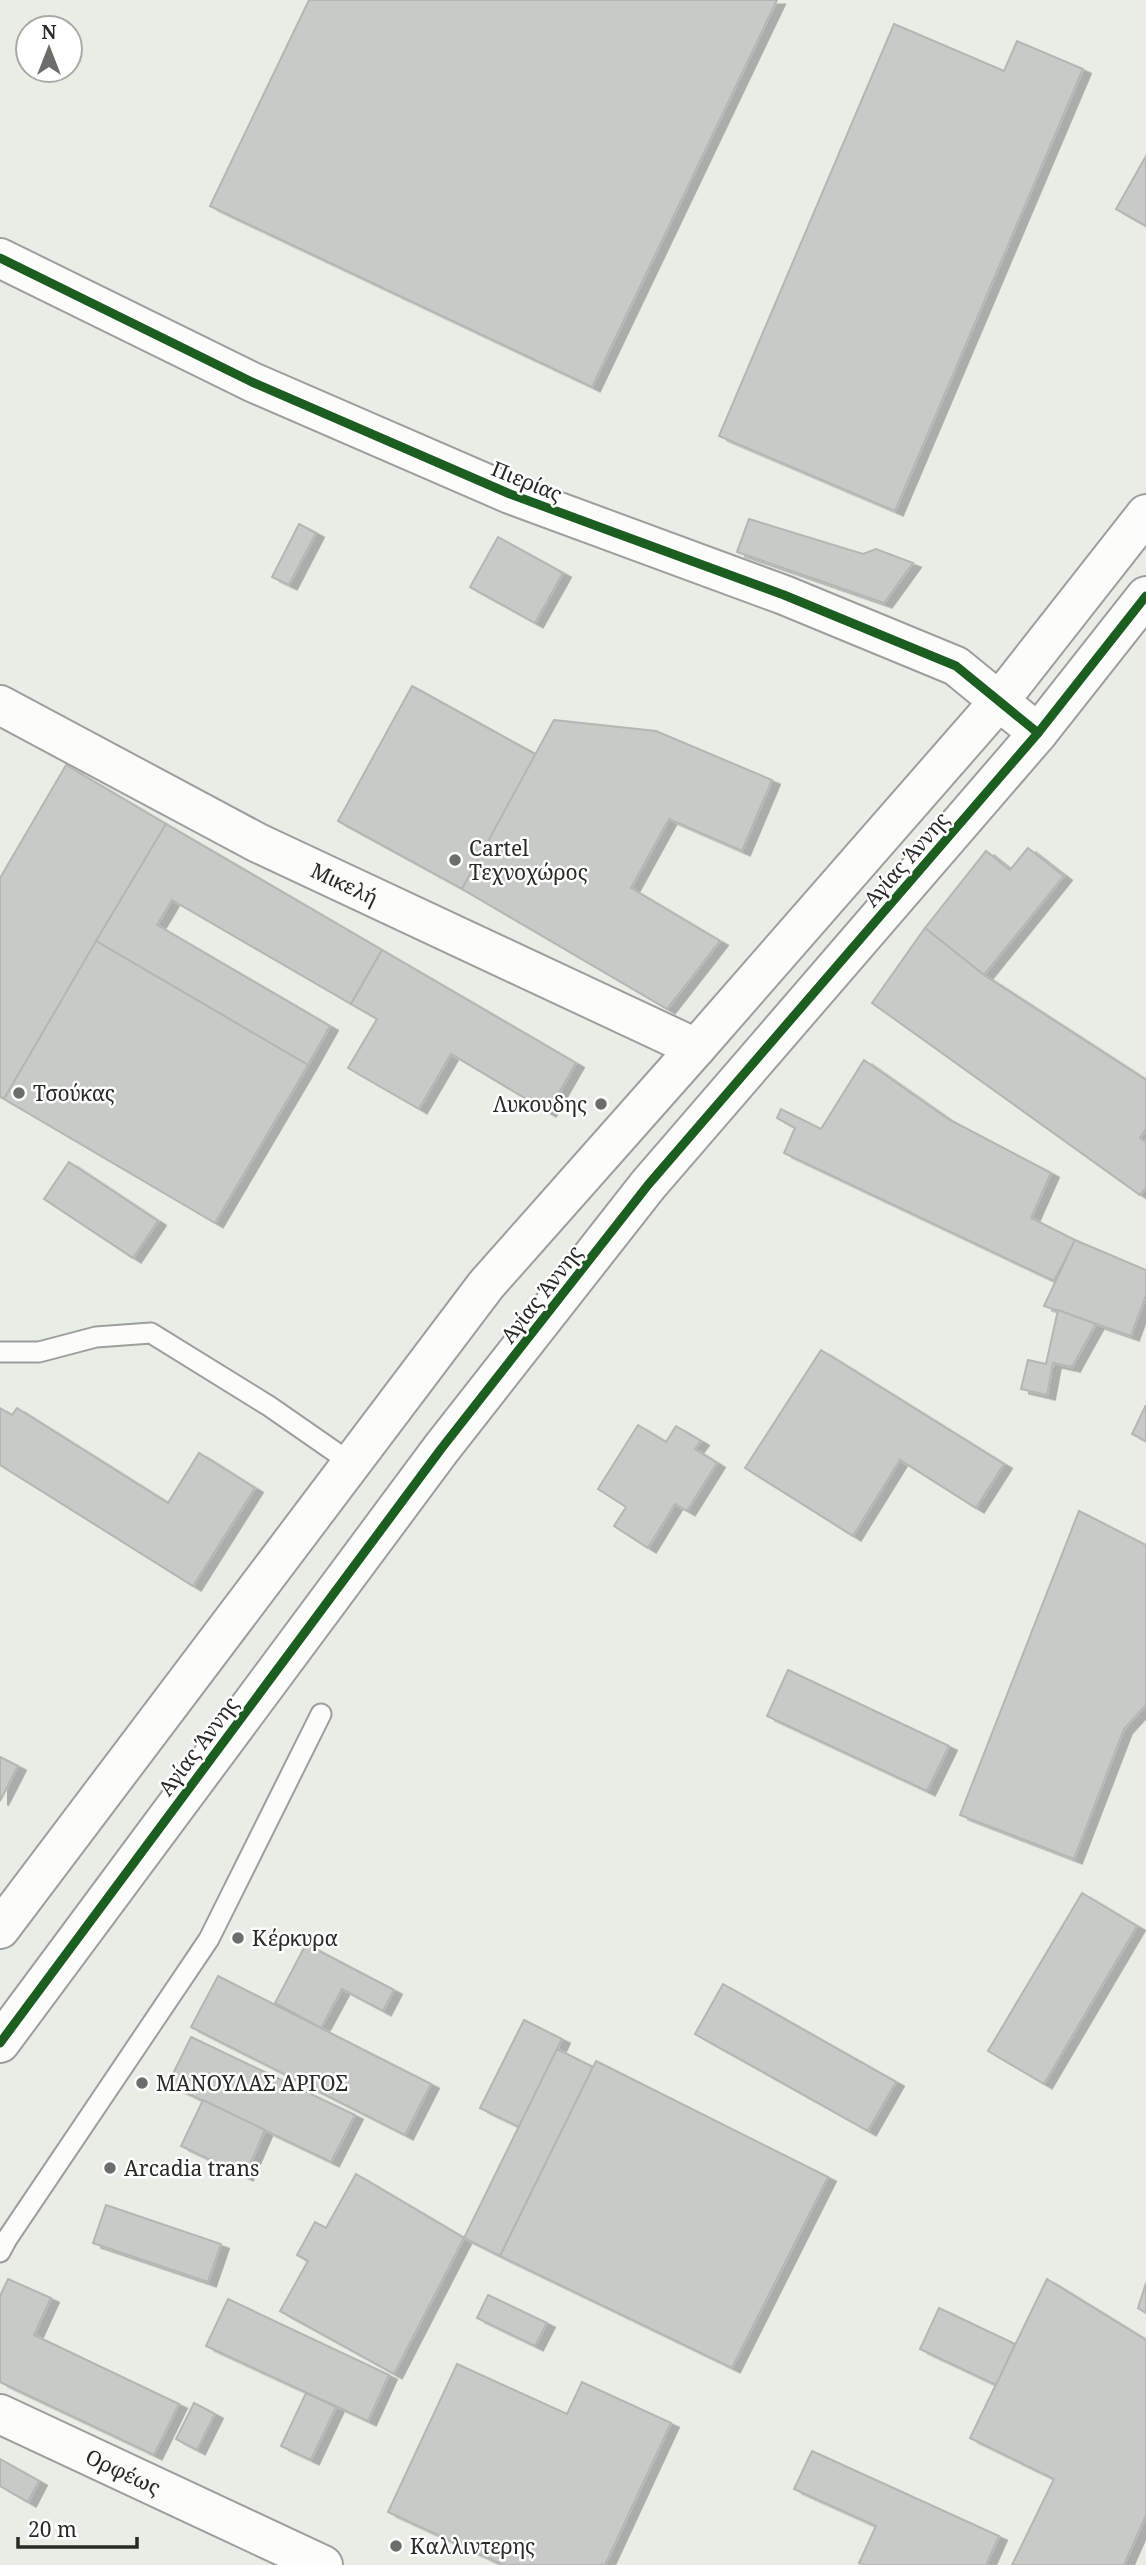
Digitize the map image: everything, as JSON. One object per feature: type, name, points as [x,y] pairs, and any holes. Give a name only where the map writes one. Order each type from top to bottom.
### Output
[{"type":"street","name":"Πιερίας","points":[[0,258],[252,382],[497,489],[784,595],[956,666],[1038,733]]},
{"type":"street","name":"Αγίας Άννης","points":[[0,1929],[486,1285],[1000,700],[1146,513]]},
{"type":"street","name":"Αγίας Άννης","points":[[0,2043],[441,1449],[648,1185],[1038,733],[1146,596]]},
{"type":"street","name":"Μικελή","points":[[0,705],[258,843],[696,1048]]},
{"type":"street","name":"Ορφέως","points":[[0,2414],[323,2565]]},
{"type":"lane","points":[[0,1352],[39,1352],[96,1337],[151,1333],[269,1406],[351,1463]]},
{"type":"lane","points":[[0,2252],[209,1939],[321,1714]]},
{"type":"building","points":[[309,0],[777,0],[592,387],[210,206]]},
{"type":"building","points":[[894,24],[1004,71],[1017,41],[1083,69],[895,511],[719,436]]},
{"type":"building","points":[[1146,156],[1146,226],[1116,209]]},
{"type":"building","points":[[749,519],[863,554],[876,549],[913,563],[884,603],[737,552]]},
{"type":"building","points":[[299,524],[316,533],[289,585],[272,577]]},
{"type":"building","points":[[498,537],[563,573],[535,623],[470,587]]},
{"type":"building","points":[[412,686],[537,755],[462,889],[338,821]]},
{"type":"building","points":[[554,720],[656,731],[772,780],[742,851],[669,819],[631,888],[720,941],[667,1009],[462,889]]},
{"type":"building","points":[[66,765],[166,824],[4,1099],[0,1097],[0,878]]},
{"type":"building","points":[[166,824],[382,950],[351,1004],[172,900],[157,925],[330,1026],[308,1065],[96,941]]},
{"type":"building","points":[[1028,848],[1064,876],[984,975],[925,928],[986,851],[1010,870]]},
{"type":"building","points":[[925,928],[984,975],[1146,1080],[1146,1129],[1140,1138],[1146,1142],[1146,1187],[1140,1195],[872,1003]]},
{"type":"building","points":[[96,941],[308,1065],[215,1223],[4,1099]]},
{"type":"building","points":[[382,950],[576,1063],[548,1112],[451,1054],[419,1109],[348,1068],[377,1019],[351,1004]]},
{"type":"building","points":[[864,1060],[948,1119],[1051,1173],[1031,1218],[1075,1240],[1054,1281],[784,1153],[795,1128],[777,1118],[781,1109],[821,1129]]},
{"type":"building","points":[[69,1162],[158,1221],[133,1258],[44,1199]]},
{"type":"building","points":[[1075,1240],[1146,1270],[1146,1295],[1131,1336],[1044,1306]]},
{"type":"building","points":[[1058,1310],[1096,1324],[1072,1367],[1053,1363],[1047,1395],[1021,1389],[1028,1360],[1046,1364]]},
{"type":"building","points":[[821,1350],[1004,1464],[976,1508],[900,1460],[853,1536],[745,1468]]},
{"type":"building","points":[[1146,1405],[1146,1441],[1132,1434]]},
{"type":"building","points":[[0,1408],[12,1415],[17,1408],[168,1503],[199,1453],[255,1488],[193,1586],[0,1465]]},
{"type":"building","points":[[638,1425],[666,1442],[676,1426],[701,1441],[695,1449],[717,1463],[687,1511],[675,1504],[648,1548],[614,1526],[626,1507],[598,1489]]},
{"type":"building","points":[[1079,1511],[1146,1545],[1146,1705],[1124,1729],[1074,1859],[960,1815]]},
{"type":"building","points":[[788,1670],[949,1746],[927,1791],[767,1716]]},
{"type":"building","points":[[0,1757],[18,1766],[0,1801]]},
{"type":"building","points":[[1082,1893],[1137,1926],[1044,2084],[988,2051]]},
{"type":"building","points":[[306,1944],[394,1990],[383,2011],[342,1989],[321,2028],[275,2003]]},
{"type":"building","points":[[218,1976],[431,2084],[405,2135],[191,2027]]},
{"type":"building","points":[[723,1984],[896,2082],[868,2131],[695,2034]]},
{"type":"building","points":[[524,2020],[562,2039],[519,2127],[480,2108]]},
{"type":"building","points":[[191,2037],[355,2115],[331,2162],[168,2084]]},
{"type":"building","points":[[557,2049],[593,2067],[500,2256],[464,2238]]},
{"type":"building","points":[[596,2061],[828,2177],[732,2368],[500,2256]]},
{"type":"building","points":[[203,2100],[265,2130],[245,2176],[181,2146]]},
{"type":"building","points":[[356,2174],[464,2238],[394,2374],[280,2311],[308,2261],[297,2255],[315,2222],[326,2228]]},
{"type":"building","points":[[106,2205],[221,2244],[208,2282],[93,2243]]},
{"type":"building","points":[[8,2279],[51,2298],[34,2335],[179,2404],[154,2455],[0,2382],[0,2296]]},
{"type":"building","points":[[1047,2279],[1146,2340],[1146,2515],[1124,2565],[1012,2565],[1054,2479],[970,2438]]},
{"type":"building","points":[[1146,2283],[1146,2313],[1138,2308]]},
{"type":"building","points":[[488,2295],[547,2323],[535,2346],[477,2318]]},
{"type":"building","points":[[228,2299],[389,2375],[368,2421],[206,2346]]},
{"type":"building","points":[[939,2308],[1015,2344],[996,2385],[920,2349]]},
{"type":"building","points":[[457,2364],[567,2414],[582,2382],[671,2423],[605,2565],[503,2565],[388,2512]]},
{"type":"building","points":[[306,2393],[336,2407],[311,2460],[281,2446]]},
{"type":"building","points":[[194,2403],[215,2414],[197,2450],[176,2439]]},
{"type":"building","points":[[812,2451],[999,2536],[986,2565],[859,2563],[876,2526],[794,2489]]},
{"type":"building","points":[[0,2459],[39,2481],[28,2502],[0,2486]]},
{"type":"cycle path","points":[[0,258],[252,382],[510,494],[784,595],[956,666],[1038,733]]},
{"type":"cycle path","points":[[0,2043],[441,1449],[648,1185],[1038,733],[1146,596]]},
{"type":"place","name":"Cartel Τεχνοχώρος","points":[[455,860]]},
{"type":"place","name":"Τσούκας","points":[[19,1093]]},
{"type":"place","name":"Λυκουδης","points":[[601,1104]]},
{"type":"place","name":"Κέρκυρα","points":[[238,1938]]},
{"type":"place","name":"ΜΑΝΟΥΛΑΣ ΑΡΓΟΣ","points":[[142,2083]]},
{"type":"place","name":"Arcadia trans","points":[[110,2168]]},
{"type":"place","name":"Καλλιντερης","points":[[396,2546]]}]
